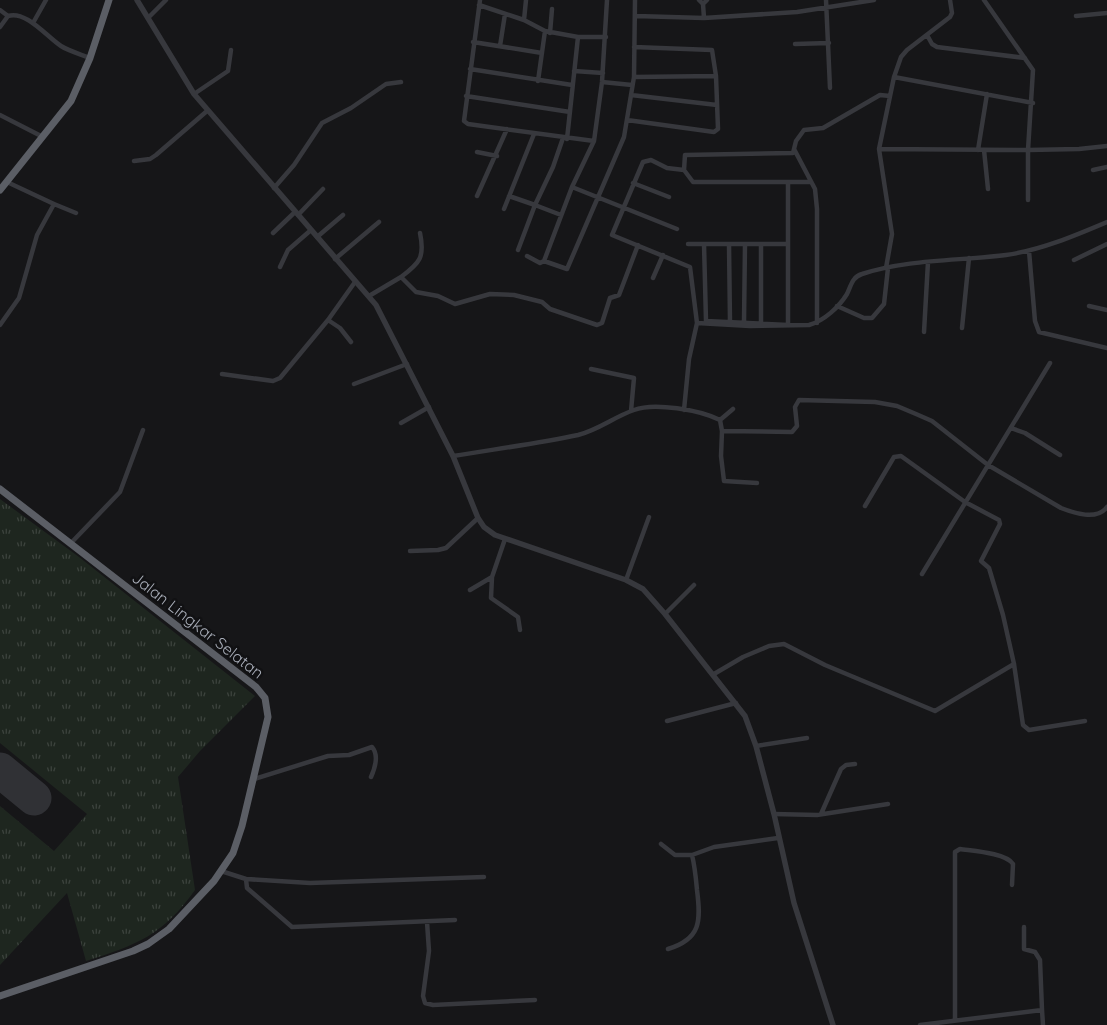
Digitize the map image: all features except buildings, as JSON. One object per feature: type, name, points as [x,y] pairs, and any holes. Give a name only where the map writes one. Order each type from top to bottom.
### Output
[{"type":"highway","points":[[0,190],[71,101],[90,58],[108,0]]},
{"type":"highway","name":"Jalan Lingkar Selatan","points":[[0,489],[256,686],[265,698],[268,717],[254,779],[233,853],[182,916],[148,944],[133,951],[0,996]]},
{"type":"street","points":[[33,23],[46,0]]},
{"type":"street","points":[[137,0],[194,94],[207,111],[376,305],[453,456],[478,518],[489,531],[505,539],[626,580],[642,589],[714,674],[745,716],[756,746],[774,814],[794,903],[833,1025]]},
{"type":"street","points":[[148,18],[166,0]]},
{"type":"street","points":[[524,20],[526,0]]},
{"type":"street","points":[[544,261],[572,187],[594,141],[603,73],[607,0]]},
{"type":"street","points":[[527,256],[540,263],[544,261],[563,268],[570,267],[624,137],[634,77],[635,0]]},
{"type":"street","points":[[826,0],[830,88]]},
{"type":"street","points":[[636,16],[704,18],[797,12],[874,0]]},
{"type":"street","points":[[836,306],[864,318],[872,318],[884,304],[892,234],[879,149],[894,77],[901,57],[950,17],[952,13],[950,0]]},
{"type":"street","points":[[984,0],[1033,70],[1033,103],[1028,150],[1028,200]]},
{"type":"street","points":[[703,1],[704,18]]},
{"type":"street","points":[[594,141],[565,139],[465,123],[466,96],[479,2],[548,32],[578,37],[606,37]]},
{"type":"street","points":[[538,81],[552,8]]},
{"type":"street","points":[[0,10],[8,16],[17,15],[33,23],[46,31],[62,46],[90,58]]},
{"type":"street","points":[[1076,16],[1107,12]]},
{"type":"street","points":[[500,46],[505,14]]},
{"type":"street","points":[[0,27],[8,16]]},
{"type":"street","points":[[928,35],[932,44],[937,47],[1024,58]]},
{"type":"street","points":[[518,250],[535,205],[565,139],[570,112],[578,37]]},
{"type":"street","points":[[473,42],[542,53]]},
{"type":"street","points":[[795,44],[829,43]]},
{"type":"street","points":[[627,120],[716,132],[718,129],[716,76],[712,50],[634,47]]},
{"type":"street","points":[[194,94],[228,71],[231,50]]},
{"type":"street","points":[[470,69],[572,85]]},
{"type":"street","points":[[574,72],[603,73]]},
{"type":"street","points":[[634,77],[716,76]]},
{"type":"street","points":[[894,77],[1033,103]]},
{"type":"street","points":[[274,188],[294,165],[322,123],[351,108],[386,84],[401,82]]},
{"type":"street","points":[[602,82],[632,85]]},
{"type":"street","points":[[978,150],[988,94]]},
{"type":"street","points":[[631,95],[717,105]]},
{"type":"street","points":[[811,182],[693,182],[684,170],[685,155],[793,154],[796,141],[804,130],[823,128],[880,95],[890,96]]},
{"type":"street","points":[[466,96],[570,112]]},
{"type":"street","points":[[134,161],[150,159],[156,155],[207,111]]},
{"type":"street","points":[[0,115],[43,137]]},
{"type":"street","points":[[477,196],[497,156],[507,129]]},
{"type":"street","points":[[504,209],[534,134]]},
{"type":"street","points":[[879,149],[1028,150],[1079,149],[1107,146]]},
{"type":"street","points":[[794,149],[815,189],[817,209],[817,323]]},
{"type":"street","points":[[984,150],[988,189]]},
{"type":"street","points":[[477,152],[497,156]]},
{"type":"street","points":[[684,170],[667,168],[651,160],[644,162],[633,183],[612,235],[690,267],[696,323],[689,359],[684,410]]},
{"type":"street","points":[[1093,170],[1107,167]]},
{"type":"street","points":[[7,182],[76,213]]},
{"type":"street","points":[[788,182],[788,324]]},
{"type":"street","points":[[633,183],[669,197]]},
{"type":"street","points":[[572,187],[678,229]]},
{"type":"street","points":[[273,233],[297,214],[323,189]]},
{"type":"street","points":[[509,196],[561,215]]},
{"type":"street","points":[[0,325],[19,298],[37,235],[54,204]]},
{"type":"street","points":[[317,237],[343,215]]},
{"type":"street","points":[[335,259],[379,222]]},
{"type":"street","points":[[696,323],[817,323],[846,296],[856,276],[887,268],[1029,250],[1067,240],[1107,222]]},
{"type":"street","points":[[280,267],[288,250],[311,230]]},
{"type":"street","points":[[369,296],[417,266],[424,250],[420,233]]},
{"type":"street","points":[[688,244],[788,244]]},
{"type":"street","points":[[704,244],[706,321],[788,324]]},
{"type":"street","points":[[729,244],[730,322]]},
{"type":"street","points":[[744,322],[746,244]]},
{"type":"street","points":[[761,244],[761,323]]},
{"type":"street","points":[[1074,260],[1107,244]]},
{"type":"street","points":[[401,277],[416,292],[438,296],[455,304],[490,294],[514,295],[542,302],[550,309],[598,325],[602,323],[610,298],[619,295],[638,245]]},
{"type":"street","points":[[1029,250],[1035,321],[1039,332],[1107,348]]},
{"type":"street","points":[[653,278],[663,255]]},
{"type":"street","points":[[962,328],[969,258]]},
{"type":"street","points":[[924,332],[928,262]]},
{"type":"street","points":[[222,374],[277,380],[299,358],[355,282]]},
{"type":"street","points":[[1089,306],[1107,310]]},
{"type":"street","points":[[328,320],[340,328],[351,342]]},
{"type":"street","points":[[922,574],[1050,363]]},
{"type":"street","points":[[354,384],[407,364]]},
{"type":"street","points":[[592,370],[634,378],[631,411]]},
{"type":"street","points":[[722,431],[792,432],[797,426],[795,407],[796,402],[800,400],[875,402],[897,406],[932,421],[988,465],[1071,512],[1096,515],[1103,513],[1107,508]]},
{"type":"street","points":[[401,424],[429,407]]},
{"type":"street","points":[[453,456],[532,444],[580,434],[607,424],[631,411],[649,407],[684,410],[720,420]]},
{"type":"street","points":[[720,420],[733,409]]},
{"type":"street","points":[[720,420],[724,481],[757,483]]},
{"type":"street","points":[[1011,428],[1020,431],[1060,455]]},
{"type":"street","points":[[71,543],[120,492],[143,430]]},
{"type":"street","points":[[865,506],[894,457],[899,455],[965,502],[1000,522],[981,561],[989,568],[1004,614],[1025,729],[1085,721]]},
{"type":"street","points":[[626,580],[649,517]]},
{"type":"street","points":[[410,551],[446,548],[478,518]]},
{"type":"street","points":[[505,539],[492,577],[491,598],[518,617],[520,630]]},
{"type":"street","points":[[470,590],[492,577]]},
{"type":"street","points":[[665,614],[694,586]]},
{"type":"street","points":[[714,674],[743,657],[769,646],[784,644],[825,665],[935,711],[1014,664]]},
{"type":"street","points":[[667,721],[736,703]]},
{"type":"street","points":[[756,746],[807,738]]},
{"type":"street","points":[[254,779],[328,756],[349,755],[372,747],[375,751],[376,766],[371,778]]},
{"type":"street","points":[[821,814],[841,768],[846,765],[855,764]]},
{"type":"street","points":[[774,814],[821,814],[888,804]]},
{"type":"street","points":[[661,844],[675,855],[692,855],[714,847],[778,838]]},
{"type":"street","points":[[955,1020],[955,852],[960,849],[990,854],[1009,860],[1013,864],[1012,885]]},
{"type":"street","points":[[668,949],[686,942],[698,924],[700,913],[692,855]]},
{"type":"street","points":[[220,871],[246,879],[303,882],[365,882],[484,877]]},
{"type":"street","points":[[246,879],[247,888],[292,928],[455,920]]},
{"type":"street","points":[[427,922],[429,937],[423,996],[425,1003],[433,1005],[535,1000]]},
{"type":"street","points":[[1024,926],[1024,949],[1035,952],[1040,960],[1044,1025]]},
{"type":"street","points":[[920,1025],[1042,1010]]},
{"type":"green space","points":[[0,499],[79,557],[255,696],[200,751],[178,777],[195,890],[172,918],[148,936],[120,949],[86,961],[67,893],[0,965],[0,806],[54,851],[87,814],[0,743]]},
{"type":"runway","points":[[0,770],[34,798]]}]
